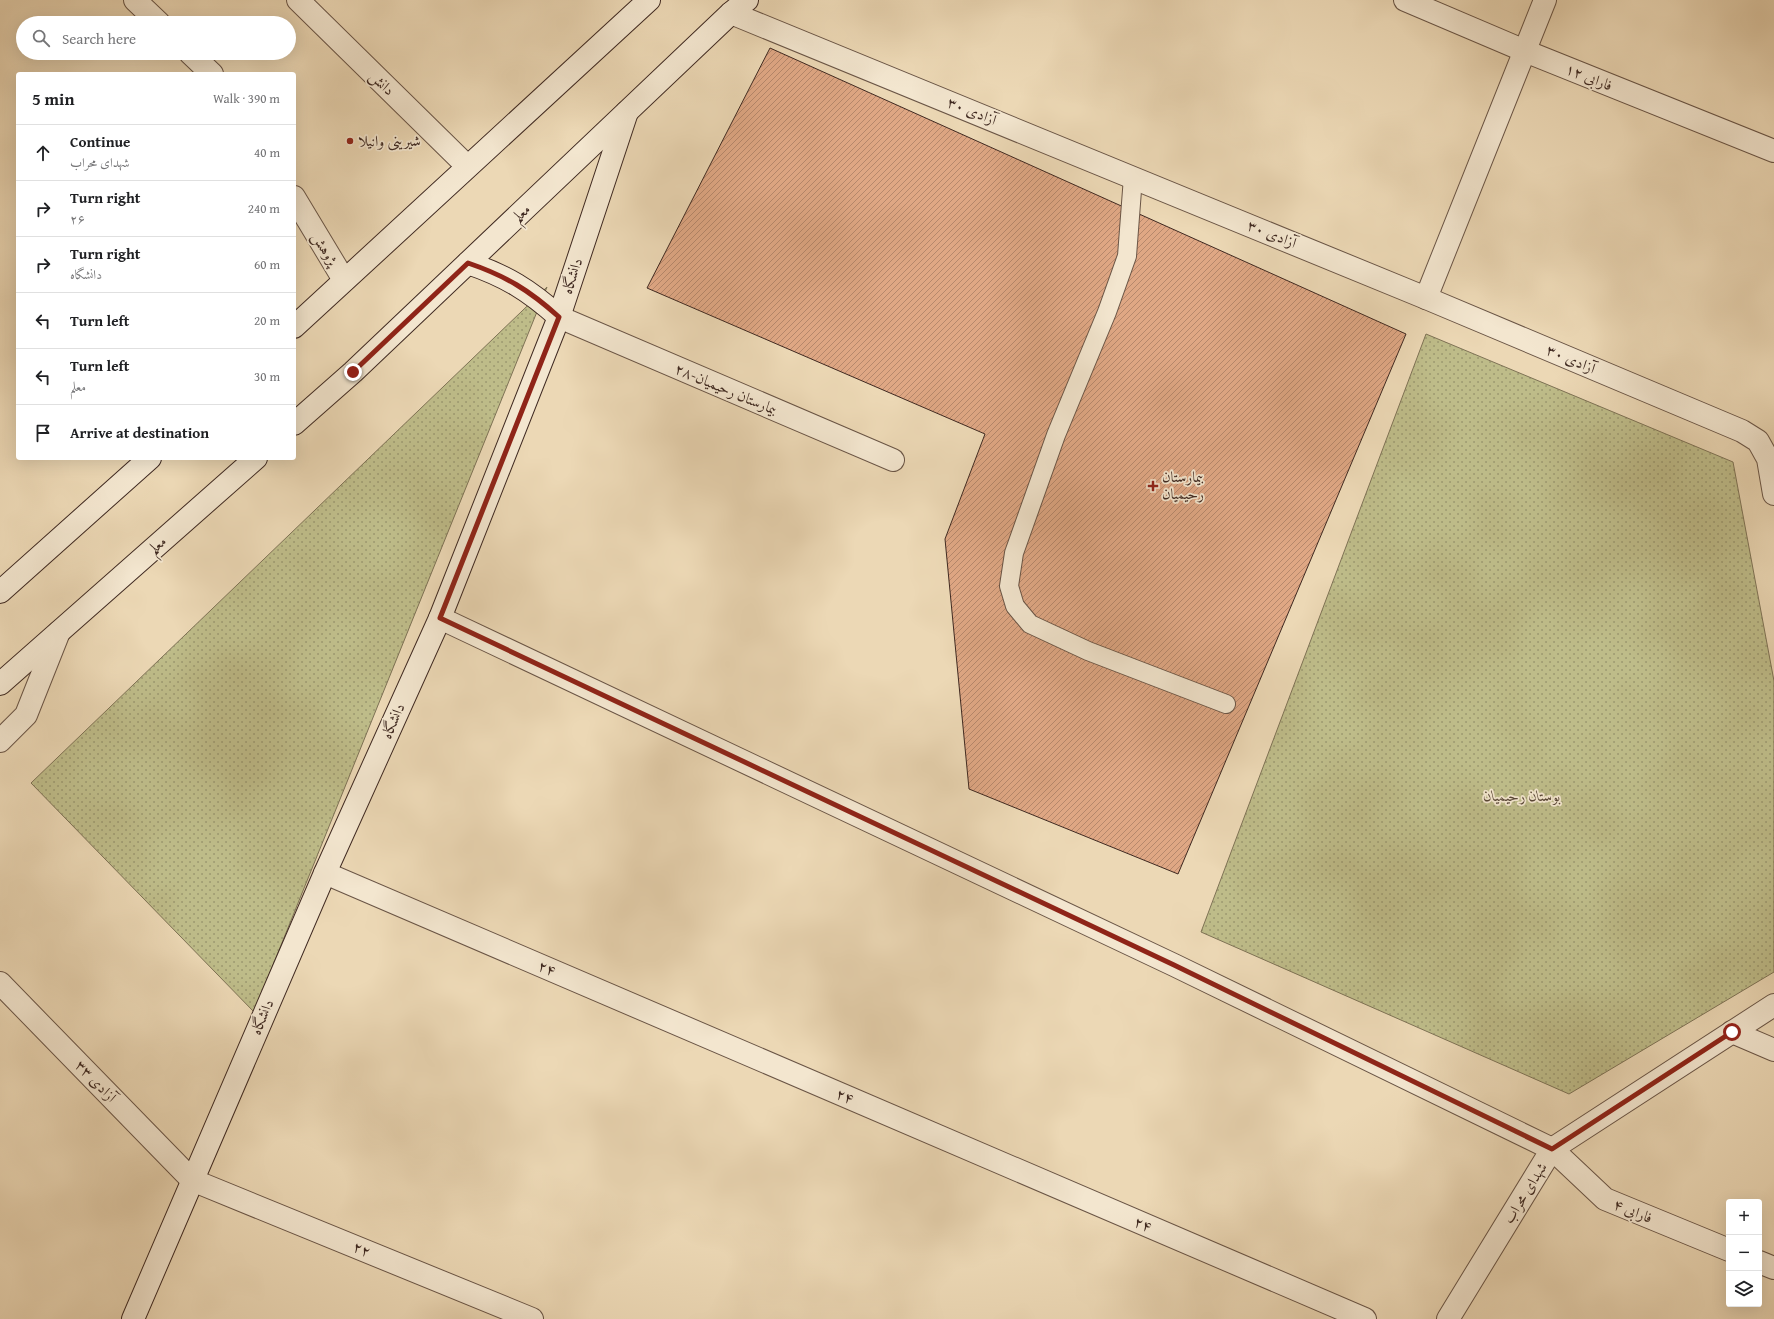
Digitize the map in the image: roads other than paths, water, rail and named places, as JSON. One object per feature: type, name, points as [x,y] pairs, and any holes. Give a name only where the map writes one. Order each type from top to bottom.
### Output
[{"type":"street","points":[[136,0],[152,16]]},
{"type":"street","name":"دانش","points":[[298,0],[467,166]]},
{"type":"street","name":"فارابی ۱۲","points":[[1405,0],[1525,51],[1774,151]]},
{"type":"street","points":[[1426,298],[1545,0]]},
{"type":"street","points":[[296,325],[640,3]]},
{"type":"street","name":"معلم","points":[[296,422],[353,372],[739,6]]},
{"type":"street","name":"آزادی ۳۰","points":[[739,6],[1133,177],[1742,431],[1758,441],[1768,459],[1774,494]]},
{"type":"street","points":[[197,60],[210,72]]},
{"type":"street","name":"دانشگاه","points":[[133,1319],[325,873],[440,618],[559,317],[627,112]]},
{"type":"street","name":"پژوهش","points":[[296,200],[344,280]]},
{"type":"street","points":[[468,263],[495,273],[521,286],[541,300],[559,317]]},
{"type":"street","name":"۲۸-بیمارستان رحیمیان","points":[[559,317],[893,460]]},
{"type":"street","points":[[0,592],[148,460]]},
{"type":"street","name":"معلم","points":[[0,684],[254,460]]},
{"type":"street","name":"فارابی ۴","points":[[440,618],[1174,965],[1552,1149],[1605,1199],[1726,1249]]},
{"type":"street","name":"معلم","points":[[0,741],[26,715],[59,632]]},
{"type":"street","name":"۲۴","points":[[325,873],[1366,1319]]},
{"type":"street","name":"آزادی ۳۳","points":[[0,983],[192,1180]]},
{"type":"street","name":"شهدای محراب","points":[[1448,1319],[1552,1149],[1774,1005]]},
{"type":"street","points":[[1732,1032],[1774,1050]]},
{"type":"street","name":"۲۲","points":[[192,1180],[532,1319]]},
{"type":"street","points":[[1762,1263],[1774,1268]]},
{"type":"lane","points":[[1133,177],[1127,256],[1107,312],[1056,435],[1016,546],[1009,586],[1015,606],[1030,624],[1088,650],[1226,704]]},
{"type":"place","name":"شیرینی وانیلا","points":[[350,141]]},
{"type":"place","name":"بیمارستان رحیمیان","points":[[1153,486]]},
{"type":"park label","name":"بوستان رحیمیان","points":[[1522,796]]}]
